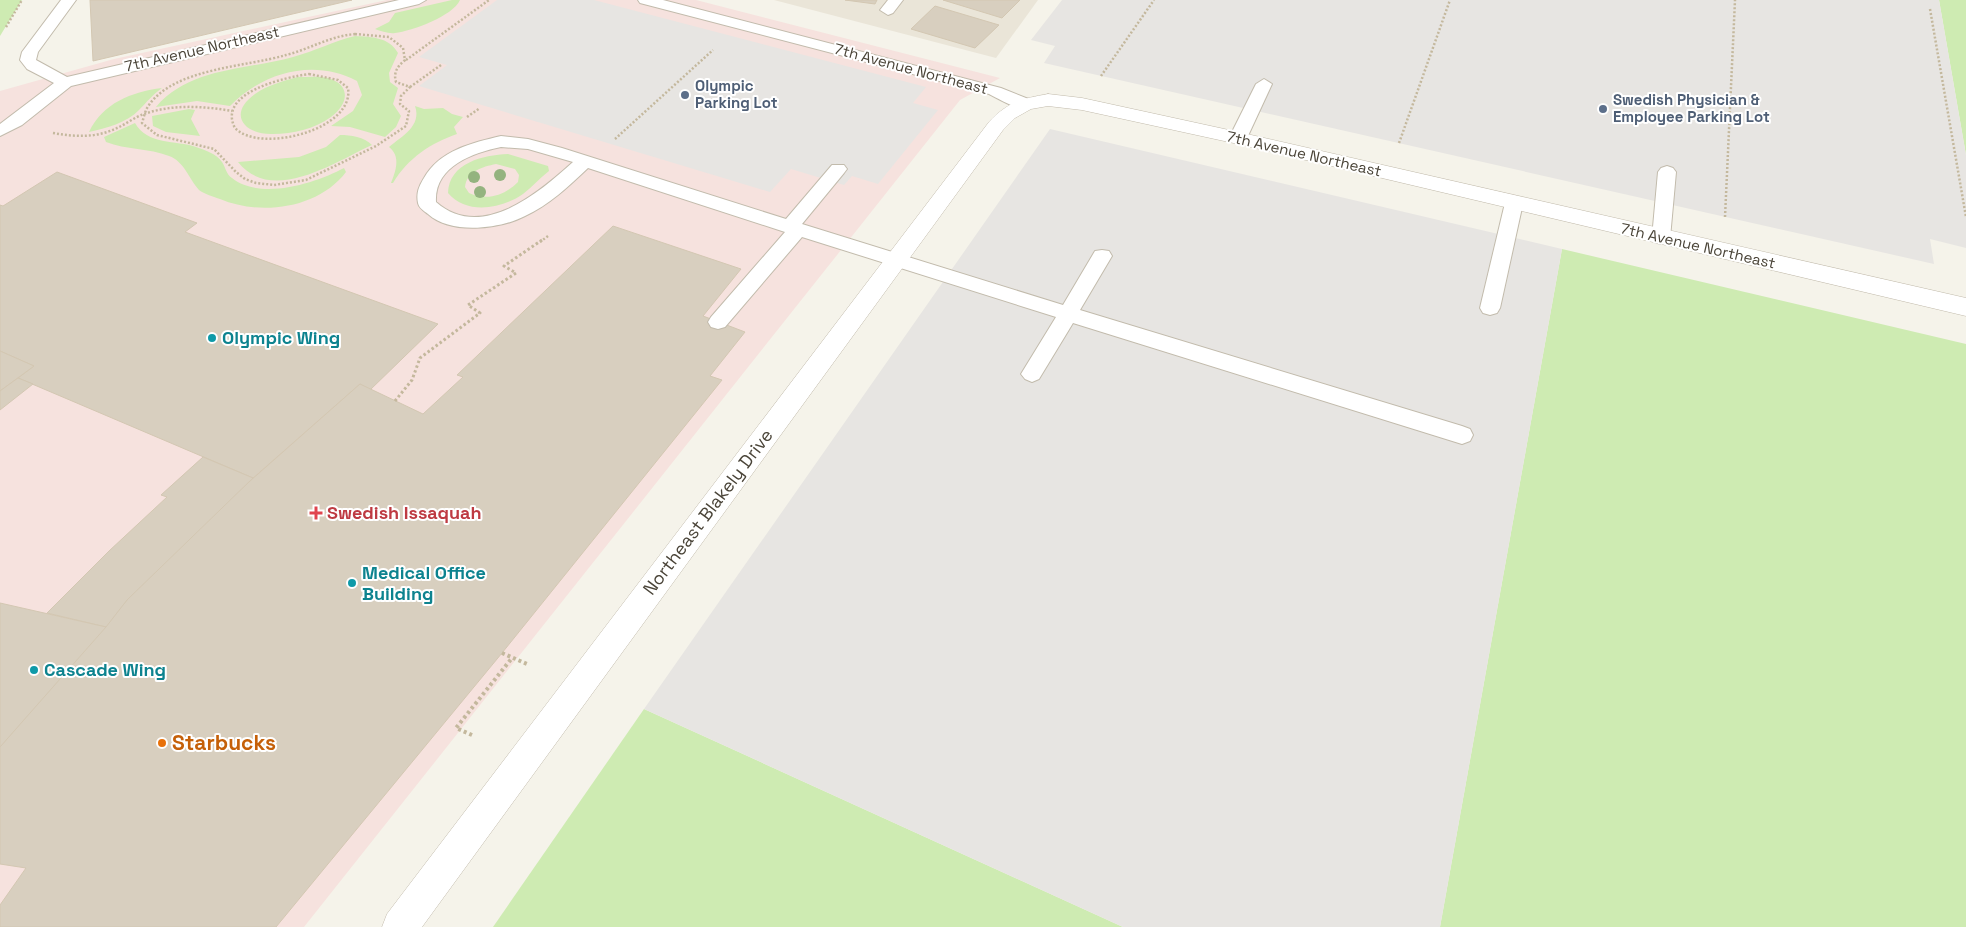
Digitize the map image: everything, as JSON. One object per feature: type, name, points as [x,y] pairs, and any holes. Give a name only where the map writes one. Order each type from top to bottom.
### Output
[{"type":"street","name":"7th Avenue Northeast","points":[[1025,104],[1048,100],[1082,104],[1238,138],[1661,238],[1966,307]]},
{"type":"street","name":"Northeast Blakely Drive","points":[[400,927],[996,126],[1008,114],[1025,104]]},
{"type":"lane","points":[[65,82],[32,66],[28,60],[30,52],[69,0]]},
{"type":"lane","name":"7th Avenue Northeast","points":[[0,131],[16,121],[65,82],[419,0]]},
{"type":"lane","name":"7th Avenue Northeast","points":[[645,0],[994,91],[1025,104]]},
{"type":"lane","points":[[1238,138],[1264,84]]},
{"type":"lane","points":[[585,161],[534,206],[507,217],[471,223],[452,220],[437,213],[427,203],[425,191],[430,178],[440,166],[457,154],[478,146],[500,142],[522,142],[585,161],[895,260],[1462,435]]},
{"type":"lane","points":[[718,322],[794,228],[838,169]]},
{"type":"lane","points":[[1661,238],[1667,172]]},
{"type":"lane","points":[[1490,308],[1514,203]]},
{"type":"lane","points":[[1032,374],[1102,256]]},
{"type":"path","points":[[5,28],[22,0]]},
{"type":"path","points":[[410,86],[396,82],[394,78],[395,72],[405,60],[489,0]]},
{"type":"path","points":[[1098,80],[1154,0]]},
{"type":"path","points":[[1398,146],[1450,0]]},
{"type":"path","points":[[1725,218],[1735,0]]},
{"type":"path","points":[[1930,9],[1966,217]]},
{"type":"path","points":[[16,121],[44,131],[72,137],[96,135],[123,126],[142,114],[156,97],[173,86],[196,76],[234,65],[270,60],[292,54],[325,40],[346,34],[372,34],[389,37],[404,48],[405,60]]},
{"type":"path","points":[[613,141],[712,50]]},
{"type":"path","points":[[142,114],[142,123],[147,130],[170,140],[200,143],[217,150],[237,175],[250,182],[268,185],[285,184],[305,180],[329,171],[379,143],[392,138],[406,126],[409,111],[400,104],[401,96],[410,86],[441,65]]},
{"type":"path","points":[[299,75],[326,75],[340,79],[348,86],[350,96],[346,107],[327,124],[301,134],[281,138],[247,136],[236,130],[231,121],[232,111],[240,100],[253,90],[270,82],[299,75]]},
{"type":"path","points":[[142,114],[184,106],[205,106],[232,111]]},
{"type":"path","points":[[395,401],[412,380],[420,358],[480,313],[468,305],[516,273],[504,266],[550,234]]},
{"type":"path","points":[[502,653],[527,664]]},
{"type":"path","points":[[472,735],[456,728],[512,658]]},
{"type":"shaded area","name":"Swedish Issaquah","points":[[387,0],[696,0],[1000,78],[960,100],[304,927],[0,927],[0,91],[114,59]]},
{"type":"shaded area","name":"Olympic Parking Lot","points":[[497,0],[594,0],[926,87],[913,103],[938,110],[878,184],[852,176],[844,185],[791,169],[770,192],[419,86],[447,65],[419,57]]},
{"type":"shaded area","points":[[774,0],[1038,0],[996,58]]},
{"type":"shaded area","name":"Swedish Physician & Employee Parking Lot","points":[[1062,0],[1939,0],[1966,155],[1966,248],[1930,239],[1934,264],[1044,63],[1055,46],[1031,40]]},
{"type":"shaded area","points":[[1050,129],[1562,249],[1440,927],[1123,927],[644,709]]},
{"type":"green space","points":[[0,0],[22,0],[0,36]]},
{"type":"green space","points":[[452,0],[460,0],[449,12],[421,26],[393,33],[375,29],[389,22],[395,13]]},
{"type":"green space","points":[[1939,0],[1966,0],[1966,155]]},
{"type":"green space","points":[[355,36],[380,39],[390,44],[398,53],[389,73],[390,82],[398,88],[393,104],[401,116],[396,127],[385,137],[350,127],[331,126],[353,111],[362,95],[357,81],[341,74],[324,70],[290,72],[273,77],[243,94],[230,106],[197,101],[156,107],[185,84],[202,77],[293,57]]},
{"type":"green space","points":[[298,77],[325,77],[336,81],[344,90],[345,96],[341,107],[324,121],[296,132],[281,134],[263,133],[247,127],[241,116],[242,109],[255,94],[265,88]]},
{"type":"green space","points":[[162,88],[134,115],[109,127],[89,132],[102,113],[110,106],[139,92]]},
{"type":"green space","points":[[415,106],[424,109],[443,108],[452,114],[463,117],[454,127],[457,134],[429,147],[413,159],[391,183],[396,169],[396,159],[389,147],[410,130],[416,119]]},
{"type":"green space","points":[[189,109],[195,110],[191,119],[200,136],[166,132],[153,126],[152,116]]},
{"type":"green space","points":[[135,123],[140,130],[154,138],[188,145],[210,153],[220,159],[228,175],[244,185],[273,189],[304,184],[344,168],[346,172],[320,194],[288,206],[270,208],[236,204],[199,190],[174,158],[161,153],[106,142],[104,137]]},
{"type":"green space","points":[[340,135],[357,137],[372,145],[322,169],[286,180],[268,180],[252,174],[238,162],[299,157],[326,147]]},
{"type":"green space","points":[[508,154],[548,166],[549,171],[523,194],[495,206],[474,207],[464,205],[448,193],[454,174],[461,168],[478,159]],"holes":[[[496,164],[515,169],[519,175],[518,182],[501,194],[482,197],[469,193],[465,187],[472,173],[481,168]]]},
{"type":"green space","points":[[1562,249],[1966,344],[1966,927],[1440,927]]},
{"type":"green space","points":[[644,709],[1123,927],[493,927]]},
{"type":"building","points":[[90,0],[352,0],[93,61]]},
{"type":"building","points":[[845,0],[877,0],[875,4]]},
{"type":"building","points":[[943,0],[1020,0],[1002,18]]},
{"type":"building","points":[[935,6],[999,25],[975,48],[911,29]]},
{"type":"building","name":"Olympic Wing","points":[[57,172],[197,223],[185,232],[438,324],[370,390],[360,384],[253,478],[18,378],[34,366],[0,351],[0,205],[3,206]]},
{"type":"building","name":"Medical Office Building","points":[[613,226],[741,269],[703,316],[745,332],[710,376],[722,380],[502,653],[276,927],[0,927],[0,905],[26,868],[0,864],[0,747],[127,600],[215,512],[360,384],[423,414],[463,377],[457,375]]},
{"type":"building","points":[[0,351],[34,366],[0,391]]},
{"type":"building","points":[[18,378],[33,384],[0,410],[0,391]]},
{"type":"building","points":[[203,457],[253,478],[127,600],[106,627],[47,613],[167,497],[161,495]]},
{"type":"building","name":"Cascade Wing","points":[[0,603],[106,627],[0,747]]},
{"type":"place","name":"Olympic Parking Lot","points":[[685,95]]},
{"type":"place","name":"Swedish Physician & Employee Parking Lot","points":[[1603,109]]},
{"type":"place","name":"Olympic Wing","points":[[212,338]]},
{"type":"place","name":"Swedish Issaquah","points":[[316,513]]},
{"type":"place","name":"Medical Office Building","points":[[352,583]]},
{"type":"place","name":"Cascade Wing","points":[[34,670]]},
{"type":"place","name":"Starbucks","points":[[162,743]]}]
